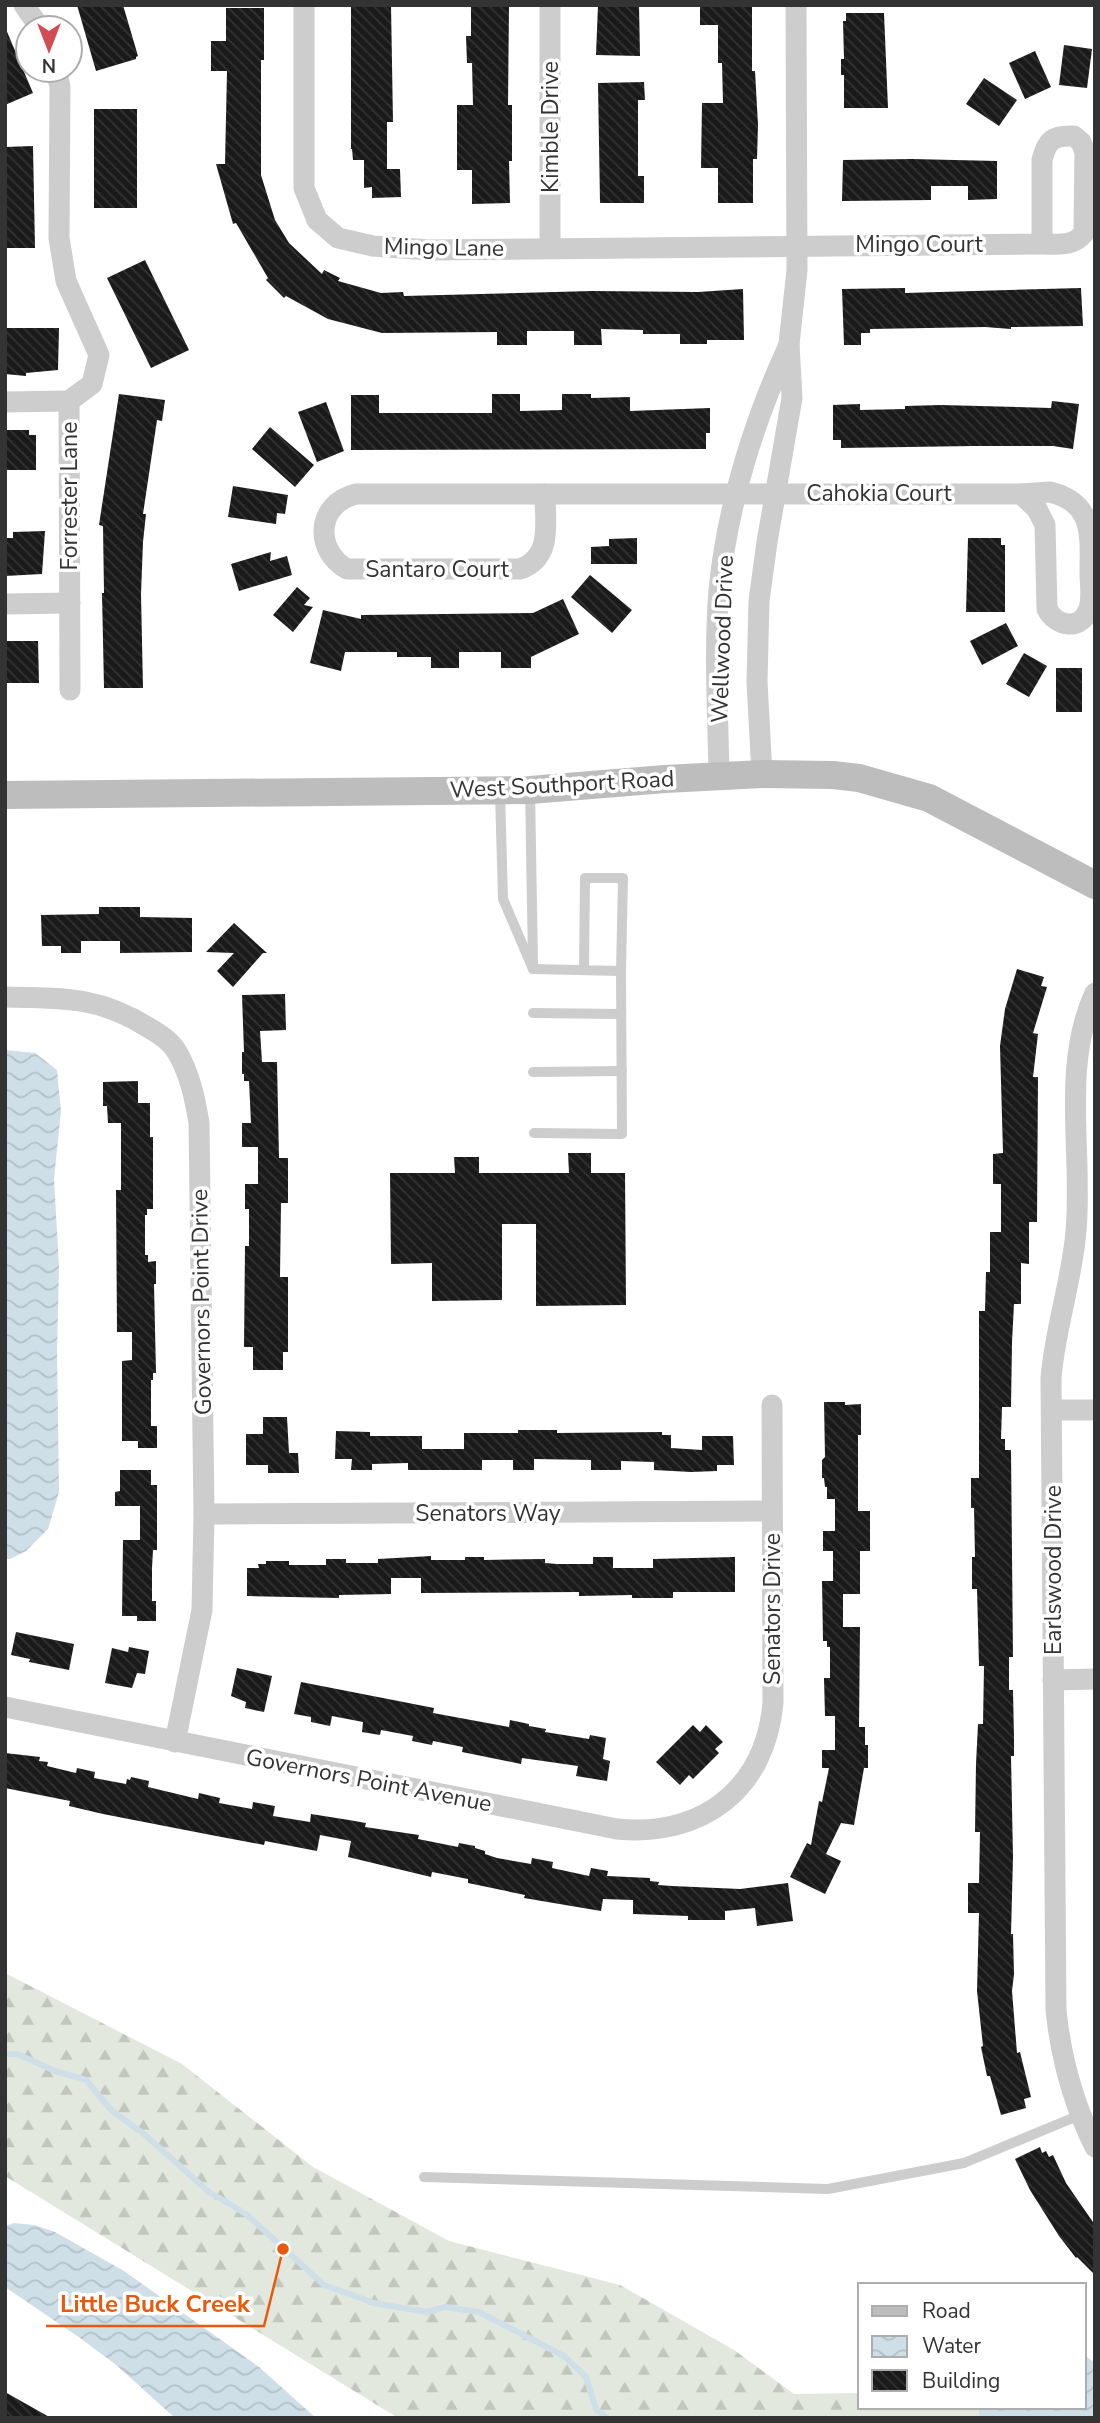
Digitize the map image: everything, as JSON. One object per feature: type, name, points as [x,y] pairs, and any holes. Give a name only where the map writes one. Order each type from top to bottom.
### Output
[{"type":"main road","name":"West Southport Road","points":[[5,795],[530,790],[719,776],[833,775],[859,778],[929,798],[1095,885]]},
{"type":"street","name":"Mingo Lane","points":[[304,5],[304,188],[317,220],[338,238],[373,246],[430,250],[797,245]]},
{"type":"street","name":"Kimble Drive","points":[[550,5],[550,248]]},
{"type":"street","name":"Wellwood Drive","points":[[762,774],[757,681],[758,623],[763,565],[792,398],[789,344],[797,270],[796,5]]},
{"type":"street","name":"Forrester Lane","points":[[59,84],[59,238],[66,281],[99,355],[92,384],[69,401],[70,690]]},
{"type":"street","name":"Mingo Court","points":[[797,245],[1042,244],[1075,242],[1084,233],[1085,152],[1074,135],[1060,135],[1051,140],[1045,149],[1042,160],[1042,244]]},
{"type":"street","name":"Wellwood Drive","points":[[719,776],[717,634],[719,591],[729,524],[767,391],[789,344]]},
{"type":"street","points":[[5,402],[69,401]]},
{"type":"street","name":"Cahokia Court","points":[[737,493],[1057,493],[1072,500],[1081,509],[1090,534],[1090,606],[1080,620],[1070,625],[1059,623],[1050,616],[1047,608],[1045,525],[1037,509],[1021,494]]},
{"type":"street","name":"Santaro Court","points":[[545,494],[543,548],[535,562],[520,569],[347,569],[337,563],[326,546],[327,515],[336,501],[347,496],[545,494],[737,493]]},
{"type":"street","points":[[5,604],[70,603]]},
{"type":"street","name":"Earlswood Drive","points":[[1095,993],[1086,1018],[1078,1056],[1077,1226],[1053,1352],[1052,1410],[1056,2010],[1067,2073],[1080,2115],[1095,2147]]},
{"type":"street","name":"Governors Point Drive","points":[[5,997],[81,999],[131,1016],[164,1037],[177,1051],[195,1094],[199,1124],[204,1514],[202,1610],[175,1742]]},
{"type":"street","name":"Senators Drive","points":[[727,1799],[736,1792],[756,1762],[768,1735],[771,1719],[772,1405]]},
{"type":"street","points":[[1052,1410],[1095,1410]]},
{"type":"street","name":"Senators Way","points":[[204,1514],[772,1511]]},
{"type":"street","points":[[1054,1680],[1095,1679]]},
{"type":"street","name":"Governors Point Avenue","points":[[5,1707],[617,1829],[671,1828],[709,1812],[727,1799]]},
{"type":"lane","points":[[500,790],[503,900],[533,969]]},
{"type":"lane","points":[[530,790],[533,969]]},
{"type":"lane","points":[[534,1133],[622,1134],[623,878],[585,878],[584,970]]},
{"type":"lane","points":[[533,969],[621,971]]},
{"type":"lane","points":[[533,1013],[621,1014]]},
{"type":"lane","points":[[533,1072],[622,1071]]},
{"type":"lane","points":[[424,2177],[828,2189],[964,2163],[1080,2115]]},
{"type":"green space","points":[[5,1973],[182,2064],[313,2167],[449,2241],[620,2285],[734,2350],[794,2394],[858,2393],[858,2409],[982,2409],[984,2418],[398,2418],[5,2176]]},
{"type":"water","points":[[5,1050],[35,1053],[57,1070],[61,1111],[54,1179],[59,1266],[59,1492],[48,1529],[26,1551],[10,1559],[5,1559]]},
{"type":"water","points":[[14,2223],[34,2225],[55,2232],[124,2271],[259,2367],[316,2418],[175,2418],[115,2364],[5,2287],[5,2226]]},
{"type":"water","points":[[1086,2356],[1095,2363],[1095,2418],[980,2418],[978,2409],[1086,2409]]},
{"type":"building","points":[[77,5],[123,5],[138,56],[136,59],[96,71],[84,29],[84,14],[80,14]]},
{"type":"building","points":[[351,5],[391,5],[393,122],[387,122],[387,169],[400,169],[401,197],[372,198],[372,187],[364,188],[364,160],[353,160]]},
{"type":"building","points":[[471,5],[509,5],[508,105],[512,105],[510,203],[472,204],[472,170],[457,170],[457,105],[473,105],[472,63],[467,63],[466,36],[471,36]]},
{"type":"building","points":[[598,5],[639,5],[640,56],[596,55]]},
{"type":"building","points":[[700,5],[752,5],[752,71],[755,71],[758,125],[757,159],[753,159],[753,203],[718,203],[718,168],[701,168],[702,103],[723,103],[722,63],[718,63],[718,25],[700,25]]},
{"type":"building","points":[[226,8],[264,8],[261,175],[275,220],[289,243],[322,274],[324,270],[340,278],[338,281],[381,293],[403,292],[404,296],[743,289],[744,340],[707,340],[707,344],[680,344],[680,334],[643,334],[643,330],[601,329],[602,345],[574,345],[574,331],[527,331],[527,345],[497,345],[497,332],[382,333],[328,319],[286,296],[284,298],[266,280],[268,278],[236,223],[233,224],[216,164],[225,164],[227,71],[211,71],[211,41],[226,41]]},
{"type":"building","points":[[846,13],[884,13],[888,108],[844,108],[841,59],[844,59],[843,21],[846,21]]},
{"type":"building","points":[[5,27],[14,48],[14,84],[29,84],[33,93],[5,105]]},
{"type":"building","points":[[1064,45],[1092,49],[1087,88],[1059,85]]},
{"type":"building","points":[[1035,51],[1051,87],[1025,99],[1009,63]]},
{"type":"building","points":[[984,78],[1017,100],[999,126],[966,104]]},
{"type":"building","points":[[644,82],[645,100],[638,100],[638,176],[644,176],[644,203],[600,203],[598,83]]},
{"type":"building","points":[[94,109],[137,109],[137,208],[94,208]]},
{"type":"building","points":[[33,146],[35,248],[5,248],[5,147]]},
{"type":"building","points":[[843,160],[997,161],[997,199],[968,200],[968,186],[931,186],[931,200],[842,201]]},
{"type":"building","points":[[145,260],[189,350],[151,368],[107,278]]},
{"type":"building","points":[[905,288],[905,293],[1081,288],[1083,326],[870,329],[870,333],[861,333],[861,345],[844,345],[842,289]]},
{"type":"building","points":[[5,328],[59,328],[58,370],[26,373],[26,376],[5,374]]},
{"type":"building","points":[[119,394],[165,400],[162,421],[157,420],[143,514],[146,514],[141,594],[143,688],[104,688],[103,526],[99,525]]},
{"type":"building","points":[[492,394],[520,394],[520,411],[562,410],[562,394],[591,394],[591,398],[630,397],[630,411],[710,408],[710,433],[706,433],[706,449],[351,450],[351,395],[379,395],[379,413],[492,413]]},
{"type":"building","points":[[1052,401],[1079,404],[1073,449],[1053,446],[841,448],[841,440],[833,440],[833,405],[860,404],[860,410],[941,405],[1051,408]]},
{"type":"building","points":[[326,402],[344,451],[317,462],[298,412]]},
{"type":"building","points":[[270,427],[314,465],[295,487],[252,449]]},
{"type":"building","points":[[5,430],[29,430],[29,435],[36,435],[36,470],[5,470]]},
{"type":"building","points":[[233,486],[288,495],[285,514],[277,513],[276,524],[228,517]]},
{"type":"building","points":[[45,531],[42,574],[5,576],[5,538],[13,538],[13,532]]},
{"type":"building","points":[[637,538],[637,564],[591,564],[591,547],[609,546],[609,539]]},
{"type":"building","points":[[968,538],[1001,538],[1001,545],[1005,545],[1005,612],[966,612]]},
{"type":"building","points":[[271,552],[270,561],[287,556],[292,575],[239,591],[231,564]]},
{"type":"building","points":[[590,575],[632,610],[612,633],[571,597]]},
{"type":"building","points":[[297,587],[310,598],[304,605],[313,607],[293,632],[273,615]]},
{"type":"building","points":[[563,599],[579,634],[531,657],[531,668],[501,668],[501,652],[459,652],[459,668],[431,668],[431,657],[397,657],[397,652],[345,652],[341,671],[310,663],[323,610],[361,619],[361,615],[533,613]]},
{"type":"building","points":[[1006,623],[1018,646],[982,665],[970,641]]},
{"type":"building","points":[[5,641],[38,641],[39,683],[5,683]]},
{"type":"building","points":[[1024,653],[1047,666],[1029,697],[1006,684]]},
{"type":"building","points":[[1056,668],[1082,668],[1082,712],[1056,712]]},
{"type":"building","points":[[99,907],[140,907],[140,917],[192,918],[192,952],[120,953],[120,941],[81,941],[81,953],[61,953],[61,946],[42,946],[41,915],[99,914]]},
{"type":"building","points":[[234,923],[267,953],[263,953],[233,987],[217,971],[234,953],[206,952]]},
{"type":"building","points":[[1017,969],[1044,977],[1041,986],[1047,987],[1033,1033],[1038,1034],[1033,1077],[1038,1077],[1037,1222],[1029,1222],[1029,1264],[1021,1263],[1021,1304],[1014,1304],[1011,1407],[1002,1407],[1001,1439],[1005,1439],[1005,1450],[1011,1450],[1013,1657],[1009,1657],[1009,1690],[1013,1690],[1014,1738],[1014,1756],[1011,1756],[1012,1991],[1017,2053],[1020,2052],[1031,2097],[1024,2099],[1026,2108],[1001,2115],[990,2076],[987,2076],[981,2047],[977,1991],[979,1913],[968,1913],[968,1883],[979,1883],[980,1832],[975,1832],[976,1764],[978,1724],[983,1724],[984,1666],[979,1666],[977,1589],[972,1589],[972,1557],[975,1557],[971,1478],[979,1478],[979,1311],[985,1311],[986,1272],[990,1272],[990,1232],[1001,1232],[1001,1184],[993,1184],[993,1154],[1003,1153],[1000,1046],[1005,1009]]},
{"type":"building","points":[[285,994],[286,1030],[260,1031],[262,1062],[277,1062],[279,1158],[288,1158],[288,1203],[281,1203],[280,1277],[288,1277],[288,1352],[283,1352],[283,1370],[253,1370],[253,1347],[244,1347],[245,1246],[249,1246],[249,1209],[245,1209],[245,1184],[258,1184],[258,1147],[242,1147],[242,1123],[251,1123],[249,1081],[244,1081],[242,1074],[242,995]]},
{"type":"building","points":[[138,1081],[138,1103],[150,1103],[150,1137],[153,1137],[153,1209],[147,1209],[145,1215],[145,1255],[148,1255],[148,1262],[156,1261],[156,1373],[153,1373],[151,1380],[151,1426],[157,1426],[157,1448],[138,1448],[138,1441],[122,1441],[122,1361],[132,1360],[132,1332],[117,1332],[116,1190],[121,1190],[121,1123],[108,1123],[107,1106],[103,1106],[103,1082]]},
{"type":"building","points":[[568,1153],[591,1153],[591,1173],[625,1173],[626,1305],[536,1306],[536,1224],[502,1224],[502,1300],[432,1301],[432,1263],[391,1264],[390,1173],[455,1173],[454,1157],[479,1157],[479,1173],[569,1173]]},
{"type":"building","points":[[824,1402],[861,1404],[861,1435],[858,1435],[858,1511],[870,1511],[870,1551],[860,1551],[860,1594],[843,1594],[843,1627],[860,1627],[859,1727],[865,1727],[868,1768],[864,1768],[854,1825],[841,1823],[826,1854],[841,1861],[825,1894],[790,1877],[807,1843],[811,1845],[819,1801],[822,1802],[829,1768],[822,1768],[822,1750],[835,1750],[835,1716],[825,1716],[824,1678],[830,1678],[830,1647],[827,1647],[827,1641],[823,1641],[822,1581],[833,1581],[833,1551],[823,1551],[823,1531],[835,1531],[835,1499],[827,1499],[827,1487],[822,1478],[822,1460],[825,1457]]},
{"type":"building","points":[[263,1417],[287,1417],[289,1453],[298,1453],[299,1473],[268,1473],[268,1465],[246,1465],[246,1434],[263,1434]]},
{"type":"building","points":[[518,1430],[557,1430],[557,1433],[662,1432],[662,1435],[671,1435],[671,1448],[702,1450],[702,1436],[733,1436],[734,1465],[717,1465],[717,1471],[691,1472],[654,1470],[654,1462],[621,1461],[621,1470],[591,1470],[591,1460],[534,1459],[534,1470],[513,1470],[513,1460],[482,1460],[482,1470],[408,1470],[408,1463],[372,1464],[372,1470],[351,1470],[352,1459],[335,1459],[336,1431],[370,1432],[370,1436],[422,1436],[422,1449],[464,1449],[464,1433],[518,1433]]},
{"type":"building","points":[[120,1470],[151,1470],[151,1485],[157,1485],[157,1550],[153,1550],[152,1568],[152,1601],[156,1601],[156,1621],[137,1621],[137,1616],[122,1616],[123,1540],[140,1540],[140,1506],[115,1506],[115,1492],[120,1491]]},
{"type":"building","points":[[431,1556],[431,1560],[465,1560],[465,1557],[484,1557],[484,1560],[545,1559],[545,1563],[557,1564],[593,1564],[593,1557],[613,1557],[613,1568],[653,1568],[653,1559],[735,1557],[735,1592],[673,1592],[673,1598],[632,1598],[632,1595],[579,1596],[579,1592],[421,1593],[421,1578],[391,1578],[391,1594],[339,1595],[339,1598],[247,1596],[247,1568],[259,1568],[258,1564],[266,1564],[266,1561],[289,1561],[289,1565],[326,1565],[326,1559],[346,1559],[346,1563],[378,1563],[378,1559]]},
{"type":"building","points":[[16,1632],[74,1644],[69,1670],[29,1662],[30,1659],[11,1655]]},
{"type":"building","points":[[129,1647],[149,1651],[145,1674],[137,1673],[132,1688],[105,1683],[112,1648],[128,1652]]},
{"type":"building","points":[[237,1668],[272,1676],[264,1712],[245,1708],[246,1702],[231,1696]]},
{"type":"building","points":[[301,1682],[434,1708],[433,1713],[509,1727],[510,1720],[546,1729],[545,1732],[589,1739],[590,1735],[606,1738],[603,1759],[610,1761],[607,1781],[576,1776],[578,1766],[522,1758],[521,1764],[462,1752],[463,1747],[433,1741],[432,1745],[412,1741],[413,1736],[381,1730],[380,1735],[362,1732],[363,1722],[332,1716],[330,1726],[311,1722],[311,1717],[294,1714]]},
{"type":"building","points":[[693,1725],[700,1732],[706,1725],[723,1742],[715,1749],[719,1753],[693,1779],[689,1775],[680,1785],[656,1762]]},
{"type":"building","points":[[5,1753],[40,1757],[39,1761],[48,1762],[47,1766],[76,1773],[77,1768],[95,1772],[94,1778],[126,1784],[131,1777],[149,1781],[148,1787],[198,1799],[199,1793],[220,1798],[219,1803],[252,1809],[253,1802],[275,1806],[273,1816],[310,1822],[311,1814],[366,1823],[365,1827],[419,1835],[418,1839],[458,1847],[459,1843],[475,1846],[485,1851],[485,1854],[497,1858],[531,1864],[532,1858],[553,1862],[552,1868],[589,1876],[591,1868],[608,1871],[607,1876],[650,1878],[650,1881],[659,1882],[658,1885],[740,1889],[788,1883],[793,1921],[757,1926],[755,1908],[725,1911],[725,1920],[688,1920],[688,1916],[633,1914],[633,1900],[603,1899],[601,1911],[524,1898],[525,1895],[468,1883],[468,1879],[432,1872],[431,1877],[348,1857],[351,1841],[320,1835],[317,1851],[265,1841],[264,1845],[103,1814],[69,1806],[70,1801],[5,1788]]},
{"type":"building","points":[[1040,2147],[1042,2153],[1046,2151],[1049,2157],[1053,2155],[1066,2183],[1095,2225],[1095,2275],[1076,2258],[1059,2236],[1030,2190],[1015,2159]]},
{"type":"building","points":[[5,2392],[51,2418],[5,2418]]},
{"type":"waterway","points":[[5,2054],[17,2054],[55,2071],[86,2080],[112,2111],[144,2134],[209,2192],[246,2214],[324,2285],[374,2303],[427,2312],[445,2307],[479,2312],[564,2356],[586,2377],[596,2409],[607,2418]]},
{"type":"place","name":"Little Buck Creek","points":[[283,2249]]}]
